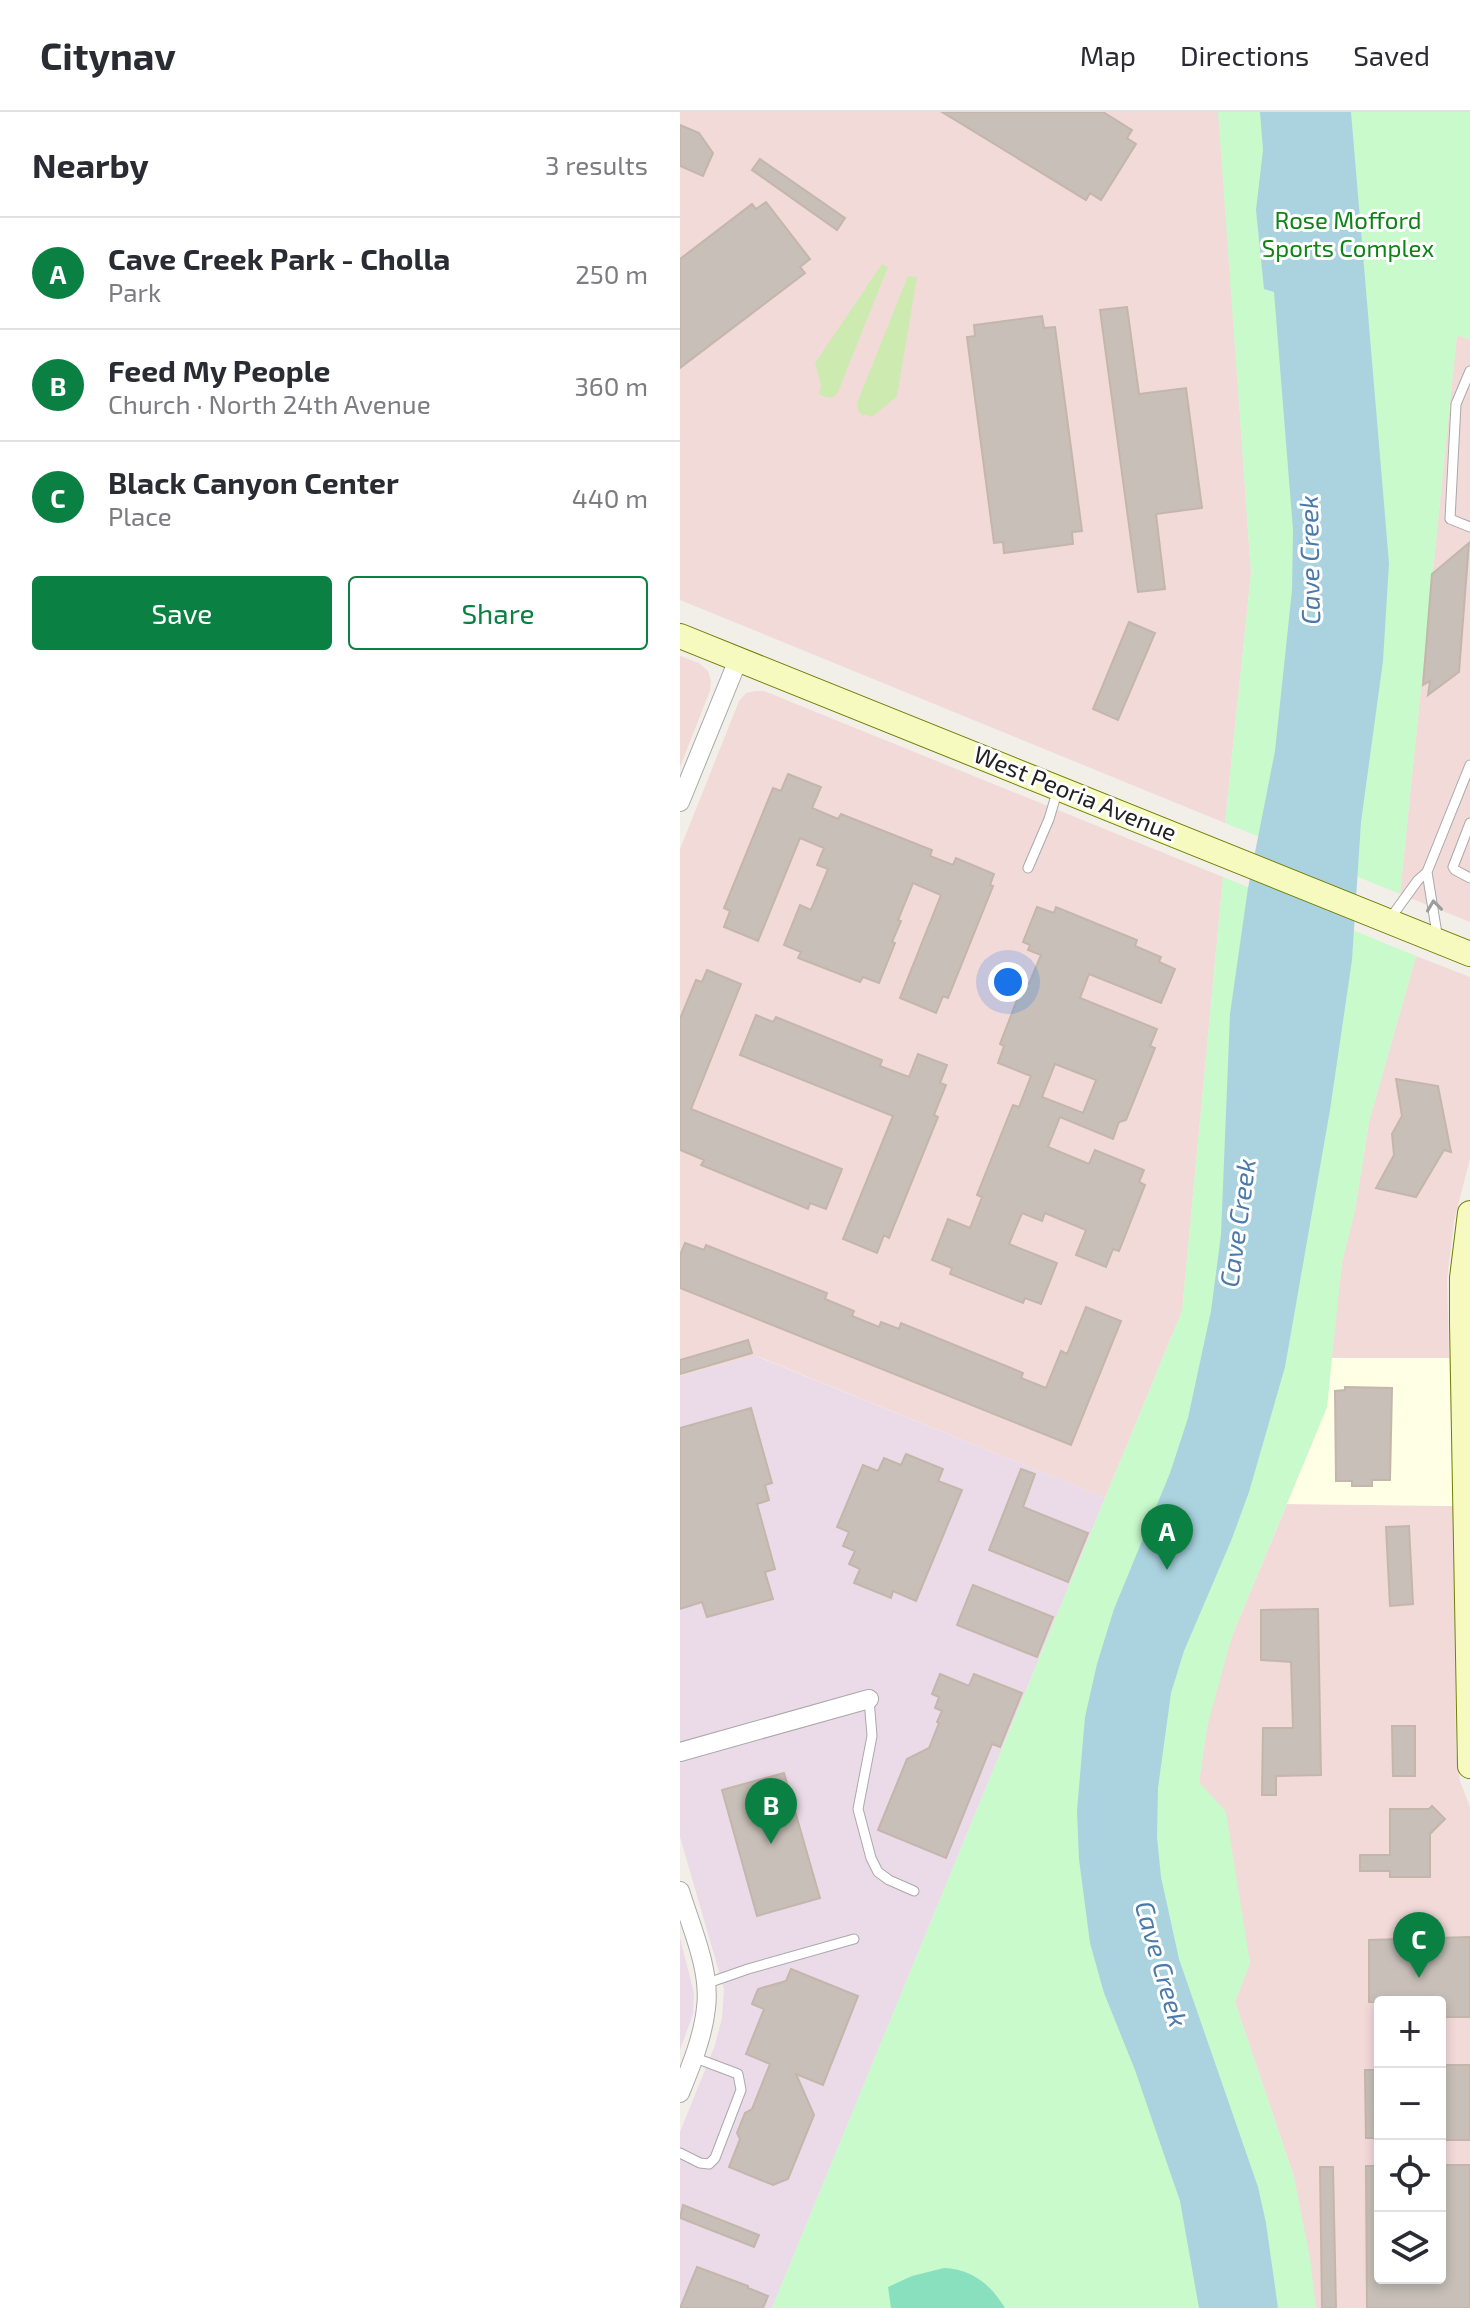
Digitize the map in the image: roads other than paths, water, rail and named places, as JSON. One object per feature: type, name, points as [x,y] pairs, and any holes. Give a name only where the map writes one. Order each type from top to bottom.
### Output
[{"type":"main road","name":"West Peoria Avenue","points":[[680,636],[1470,954]]},
{"type":"main road","points":[[1470,1213],[1462,1278],[1470,1766]]},
{"type":"street","points":[[680,802],[738,660]]},
{"type":"street","points":[[680,1752],[869,1699]]},
{"type":"street","points":[[680,1891],[705,1984],[707,2006],[680,2093]]},
{"type":"lane","points":[[1470,371],[1456,404],[1450,519],[1470,527]]},
{"type":"lane","points":[[1378,916],[1427,872],[1470,765]]},
{"type":"lane","points":[[1028,868],[1049,819],[1058,787]]},
{"type":"lane","points":[[1449,818],[1470,825],[1453,867],[1470,878]]},
{"type":"lane","points":[[1427,872],[1438,941]]},
{"type":"lane","points":[[869,1699],[872,1736],[859,1798],[860,1817],[878,1872],[914,1891]]},
{"type":"lane","points":[[705,1984],[854,1939]]},
{"type":"lane","points":[[680,2153],[700,2163],[709,2164],[715,2158],[741,2090],[738,2074],[693,2057]]},
{"type":"water","name":"Cave Creek","points":[[1260,112],[1351,112],[1389,563],[1383,661],[1361,822],[1352,960],[1330,1110],[1285,1367],[1249,1492],[1184,1651],[1171,1693],[1158,1788],[1157,1837],[1161,1877],[1179,1959],[1258,2187],[1278,2308],[1199,2308],[1180,2201],[1135,2070],[1104,1993],[1090,1943],[1079,1859],[1077,1811],[1085,1717],[1097,1664],[1114,1609],[1170,1473],[1188,1418],[1211,1311],[1221,1235],[1230,1014],[1248,888],[1275,751],[1292,590],[1293,530],[1274,292],[1264,289],[1256,210],[1263,150]]},
{"type":"place","name":"Cave Creek Park - Cholla","points":[[1167,1570]]},
{"type":"place","name":"Feed My People","points":[[771,1844]]},
{"type":"place","name":"Black Canyon Center","points":[[1419,1978]]},
{"type":"park label","name":"Rose Mofford Sports Complex","points":[[1348,235]]}]
